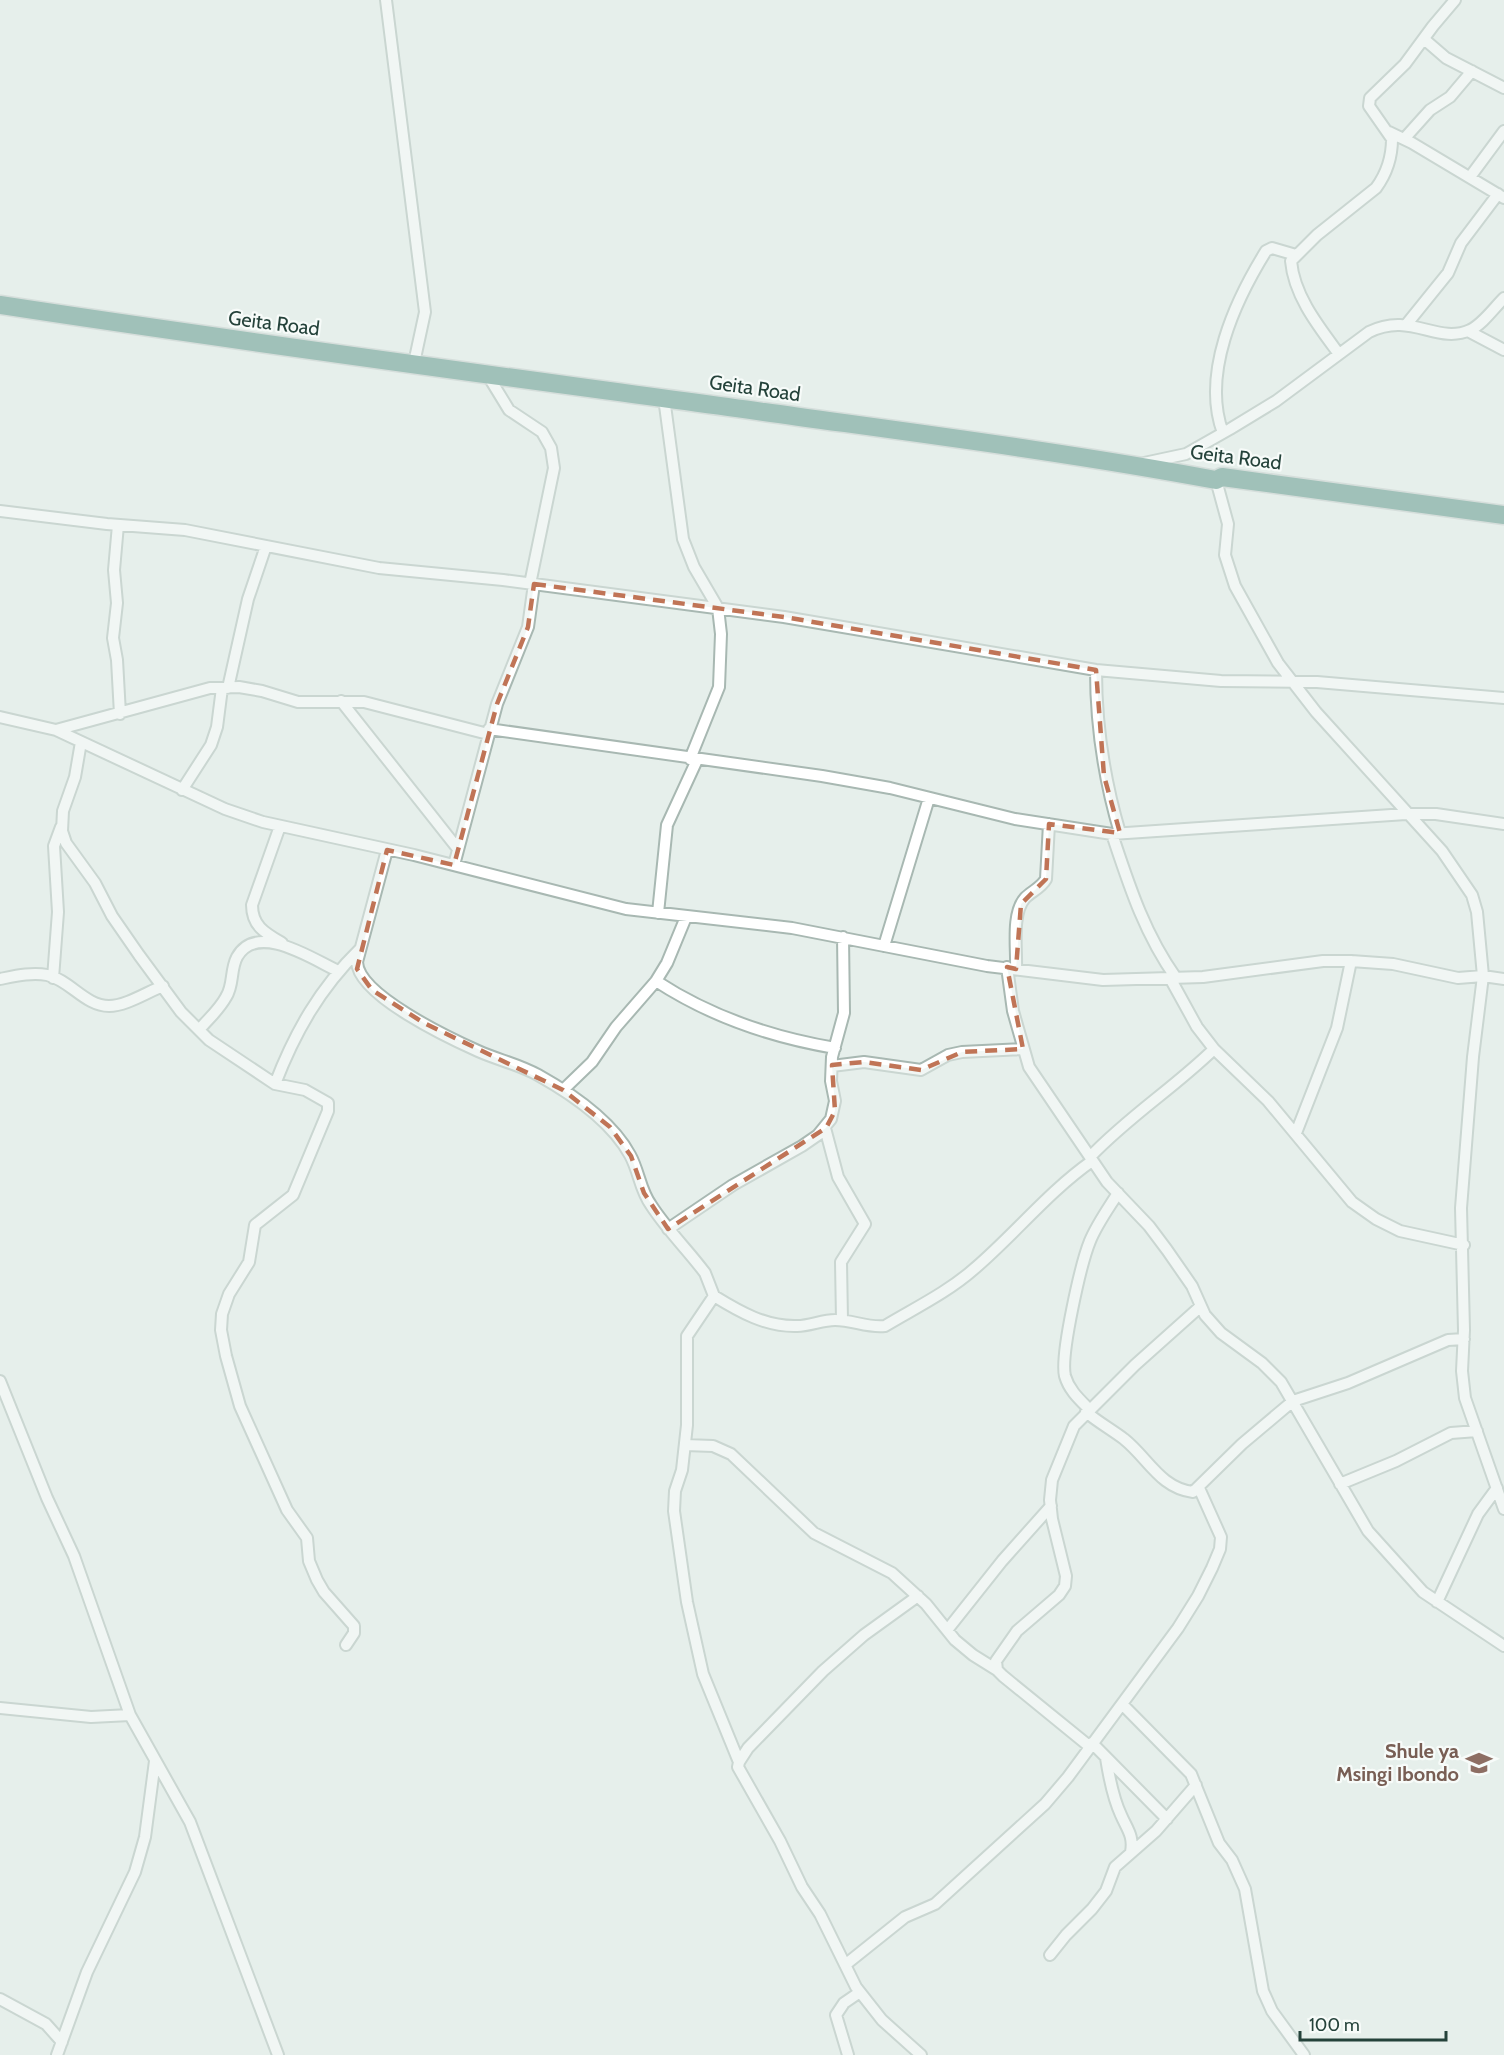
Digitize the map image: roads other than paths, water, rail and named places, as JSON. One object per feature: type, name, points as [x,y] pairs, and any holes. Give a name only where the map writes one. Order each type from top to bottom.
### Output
[{"type":"highway","name":"Geita Road","points":[[0,305],[224,339],[414,363],[1135,465],[1216,480],[1222,477],[1504,515]]},
{"type":"street","points":[[386,0],[425,312],[414,363]]},
{"type":"street","points":[[1339,354],[1308,309],[1296,283],[1291,261],[1376,188],[1389,162],[1392,139],[1369,106],[1370,98],[1405,64],[1455,0]]},
{"type":"street","points":[[1424,39],[1446,57],[1504,88]]},
{"type":"street","points":[[1404,139],[1430,110],[1450,97],[1472,71]]},
{"type":"street","points":[[1470,177],[1504,131]]},
{"type":"street","points":[[1389,132],[1501,196],[1461,243],[1448,273],[1406,325]]},
{"type":"street","points":[[1223,433],[1217,417],[1215,400],[1226,335],[1242,296],[1266,251],[1272,248],[1296,255]]},
{"type":"street","points":[[1135,465],[1186,454],[1276,401],[1339,354],[1383,325],[1406,325],[1453,334],[1468,331],[1504,298]]},
{"type":"street","points":[[1468,331],[1504,350]]},
{"type":"street","points":[[454,866],[488,731],[528,627],[532,584],[554,468],[551,448],[542,432],[509,410],[486,373]]},
{"type":"street","points":[[658,913],[667,825],[694,759],[719,687],[721,634],[717,608],[694,567],[683,539],[664,398]]},
{"type":"street","points":[[1216,480],[1228,524],[1226,555],[1235,586],[1278,663],[1406,814],[1442,850],[1472,896],[1477,912],[1483,976],[1473,1057],[1461,1208],[1464,1245],[1462,1371],[1465,1398],[1504,1509]]},
{"type":"street","points":[[0,511],[118,525],[185,530],[379,568],[532,584],[717,608],[898,634],[1096,670],[1221,681],[1330,683],[1504,698]]},
{"type":"street","points":[[118,525],[114,570],[117,603],[113,638],[117,660],[120,714]]},
{"type":"street","points":[[182,790],[211,745],[248,599],[266,546]]},
{"type":"street","points":[[1096,670],[1096,706],[1104,776],[1129,889],[1159,954],[1197,1027],[1214,1049],[1269,1101],[1352,1202],[1376,1219],[1400,1231],[1464,1245]]},
{"type":"street","points":[[56,730],[120,714],[181,695],[225,688],[262,691],[298,702],[364,702],[488,731],[539,734],[596,746],[822,776],[1015,819],[1116,833],[1406,814],[1436,814],[1504,824]]},
{"type":"street","points":[[341,701],[458,849]]},
{"type":"street","points":[[0,717],[56,730],[225,809],[280,826],[626,909],[792,928],[1056,976],[1103,980],[1173,978],[1350,961],[1393,964],[1458,978],[1483,976],[1504,979]]},
{"type":"street","points":[[54,978],[58,912],[54,846],[63,820],[81,742]]},
{"type":"street","points":[[884,946],[929,798]]},
{"type":"street","points":[[63,820],[62,831],[66,843],[95,883],[112,916],[162,986],[199,1030],[233,1058],[275,1084],[318,1095],[328,1103],[328,1111],[293,1195],[255,1225],[249,1262],[225,1305],[221,1330],[240,1406],[267,1461],[287,1510],[307,1538],[309,1561],[317,1580],[324,1592],[354,1626],[354,1633],[346,1645]]},
{"type":"street","points":[[1049,824],[1046,879],[1042,886],[1025,898],[1018,913],[1012,968],[1012,1011],[1029,1067],[1091,1159],[1118,1193],[1149,1226],[1192,1286],[1201,1306],[1221,1333],[1262,1362],[1281,1382],[1368,1531],[1423,1592],[1504,1646]]},
{"type":"street","points":[[280,826],[256,891],[252,916],[263,931],[285,945],[338,971]]},
{"type":"street","points":[[387,850],[357,969],[372,990],[424,1023],[479,1052],[515,1063],[563,1090],[593,1113],[620,1139],[631,1156],[644,1193],[668,1229],[705,1273],[714,1296],[749,1317],[787,1326],[842,1320],[870,1328],[885,1326],[956,1282],[988,1256],[1091,1159],[1141,1108],[1193,1069],[1214,1049]]},
{"type":"street","points":[[563,1090],[592,1062],[616,1027],[656,981],[668,963],[686,917]]},
{"type":"street","points":[[668,1229],[733,1185],[802,1146],[825,1128],[835,1110],[832,1066],[844,1013],[843,937]]},
{"type":"street","points":[[199,1030],[227,995],[237,958],[243,950],[264,942],[285,945]]},
{"type":"street","points":[[275,1084],[298,1029],[317,997],[362,946]]},
{"type":"street","points":[[1296,1133],[1337,1028],[1350,961]]},
{"type":"street","points":[[0,979],[24,974],[54,978],[95,1004],[112,1006],[162,986]]},
{"type":"street","points":[[656,981],[714,1013],[761,1032],[835,1048]]},
{"type":"street","points":[[832,1066],[864,1062],[921,1070],[948,1055],[962,1052],[1023,1049]]},
{"type":"street","points":[[825,1128],[838,1177],[865,1224],[841,1262],[842,1320]]},
{"type":"street","points":[[1118,1193],[1090,1240],[1080,1269],[1065,1348],[1064,1365],[1070,1388],[1087,1411],[1136,1449],[1163,1480],[1184,1491],[1193,1492],[1199,1488],[1242,1444],[1293,1401],[1347,1383],[1448,1340],[1464,1339]]},
{"type":"street","points":[[714,1296],[687,1336],[685,1445],[675,1491],[674,1511],[687,1602],[703,1674],[743,1776],[780,1841],[802,1887],[820,1914],[844,1965],[860,1992],[882,2020],[921,2055]]},
{"type":"street","points":[[997,1670],[996,1660],[1006,1643],[1037,1611],[1059,1595],[1065,1586],[1066,1576],[1051,1506],[1052,1480],[1074,1426],[1087,1411],[1201,1306]]},
{"type":"street","points":[[0,1381],[47,1498],[74,1556],[130,1715],[190,1822],[278,2055]]},
{"type":"street","points":[[1340,1484],[1396,1461],[1451,1433],[1477,1431]]},
{"type":"street","points":[[685,1445],[713,1446],[731,1454],[814,1533],[892,1573],[918,1596],[973,1655],[997,1670],[1106,1757],[1167,1819]]},
{"type":"street","points":[[844,1965],[904,1917],[935,1904],[1045,1804],[1122,1704],[1198,1596],[1220,1549],[1221,1536],[1199,1488]]},
{"type":"street","points":[[1437,1602],[1478,1514],[1497,1488]]},
{"type":"street","points":[[948,1629],[1002,1561],[1051,1506]]},
{"type":"street","points":[[739,1762],[748,1748],[823,1671],[864,1635],[918,1596]]},
{"type":"street","points":[[1122,1704],[1191,1774],[1219,1843],[1232,1860],[1245,1889],[1263,1991],[1272,2011],[1304,2055]]},
{"type":"street","points":[[0,1708],[91,1717],[130,1715]]},
{"type":"street","points":[[1106,1757],[1109,1777],[1121,1815],[1132,1839],[1131,1852]]},
{"type":"street","points":[[57,2055],[87,1972],[135,1872],[145,1837],[155,1761]]},
{"type":"street","points":[[1050,1955],[1092,1909],[1106,1890],[1115,1867],[1167,1819],[1196,1785]]},
{"type":"street","points":[[848,2055],[836,2014],[844,2003],[860,1992]]},
{"type":"street","points":[[0,1999],[46,2024],[62,2042]]},
{"type":"place","name":"Shule ya Msingi Ibondo","points":[[1479,1763]]}]
